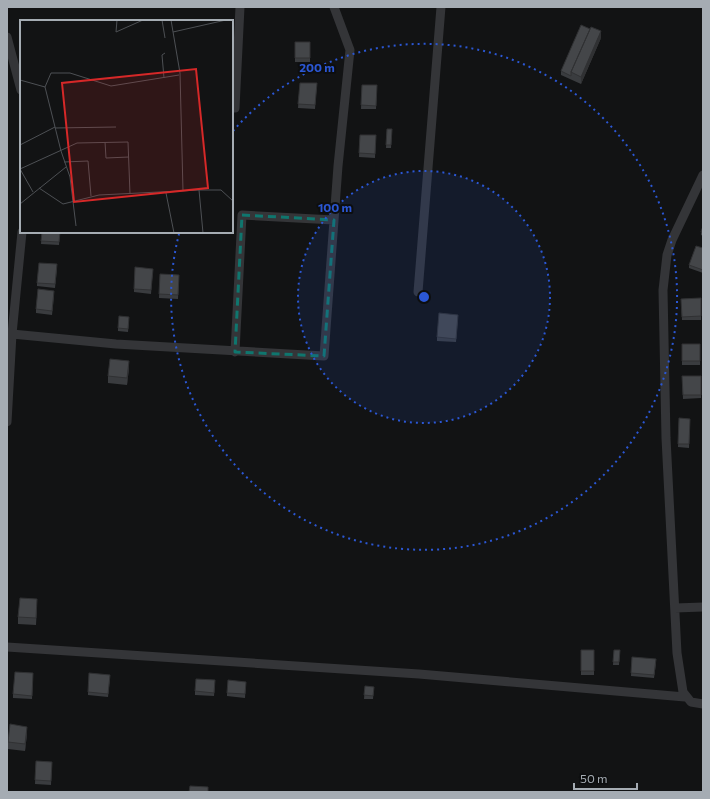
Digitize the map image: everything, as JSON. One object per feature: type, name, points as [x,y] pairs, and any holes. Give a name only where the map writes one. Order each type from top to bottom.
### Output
[{"type":"street","points":[[233,108],[235,108],[240,7]]},
{"type":"street","points":[[12,334],[116,344],[324,356],[334,220],[350,50],[334,7]]},
{"type":"street","points":[[418,292],[441,7]]},
{"type":"street","points":[[7,37],[20,86]]},
{"type":"street","points":[[703,175],[672,240],[667,256],[663,290],[666,438],[677,653],[680,684],[685,697],[693,704],[703,704]]},
{"type":"street","points":[[235,352],[242,215],[334,220]]},
{"type":"street","points":[[7,422],[12,334],[22,233]]},
{"type":"street","points":[[675,608],[703,607]]},
{"type":"street","points":[[7,647],[419,674],[685,697]]},
{"type":"highlighted area","points":[[242,215],[334,220],[324,356],[235,352]]},
{"type":"building","points":[[581,25],[590,29],[571,72],[571,76],[561,71]]},
{"type":"building","points":[[591,27],[601,31],[581,77],[571,72]]},
{"type":"building","points":[[295,42],[310,42],[310,58],[295,58]]},
{"type":"building","points":[[300,83],[317,83],[315,105],[298,104]]},
{"type":"building","points":[[362,85],[377,85],[376,106],[361,105]]},
{"type":"building","points":[[387,129],[392,129],[391,145],[386,145]]},
{"type":"building","points":[[360,135],[376,135],[375,154],[359,153]]},
{"type":"building","points":[[42,233],[60,233],[59,242],[41,241]]},
{"type":"building","points":[[696,246],[703,248],[703,270],[689,265]]},
{"type":"building","points":[[39,263],[57,264],[55,284],[37,283]]},
{"type":"building","points":[[135,267],[153,269],[151,290],[134,289]]},
{"type":"building","points":[[160,274],[179,275],[178,295],[159,294]]},
{"type":"building","points":[[38,289],[54,291],[52,311],[36,309]]},
{"type":"building","points":[[701,298],[701,316],[682,317],[681,299]]},
{"type":"building","points":[[439,313],[458,315],[456,339],[437,337]]},
{"type":"building","points":[[119,316],[129,317],[128,329],[118,328]]},
{"type":"building","points":[[682,344],[700,344],[700,361],[682,361]]},
{"type":"building","points":[[110,359],[129,361],[127,378],[108,376]]},
{"type":"building","points":[[682,376],[701,376],[701,395],[683,395]]},
{"type":"building","points":[[679,418],[690,419],[689,444],[678,444]]},
{"type":"building","points":[[20,598],[37,599],[36,618],[18,617]]},
{"type":"building","points":[[581,650],[594,650],[594,671],[581,671]]},
{"type":"building","points":[[614,650],[620,650],[619,662],[613,662]]},
{"type":"building","points":[[632,657],[656,659],[654,675],[631,673]]},
{"type":"building","points":[[15,672],[33,673],[32,696],[13,694]]},
{"type":"building","points":[[89,673],[110,675],[108,694],[88,692]]},
{"type":"building","points":[[196,679],[215,680],[214,693],[195,691]]},
{"type":"building","points":[[228,680],[246,682],[245,694],[227,693]]},
{"type":"building","points":[[365,686],[374,687],[373,696],[364,695]]},
{"type":"building","points":[[10,724],[27,727],[25,744],[8,742]]},
{"type":"building","points":[[36,761],[52,762],[51,781],[35,780]]},
{"type":"building","points":[[190,786],[208,787],[208,792],[189,792]]}]
